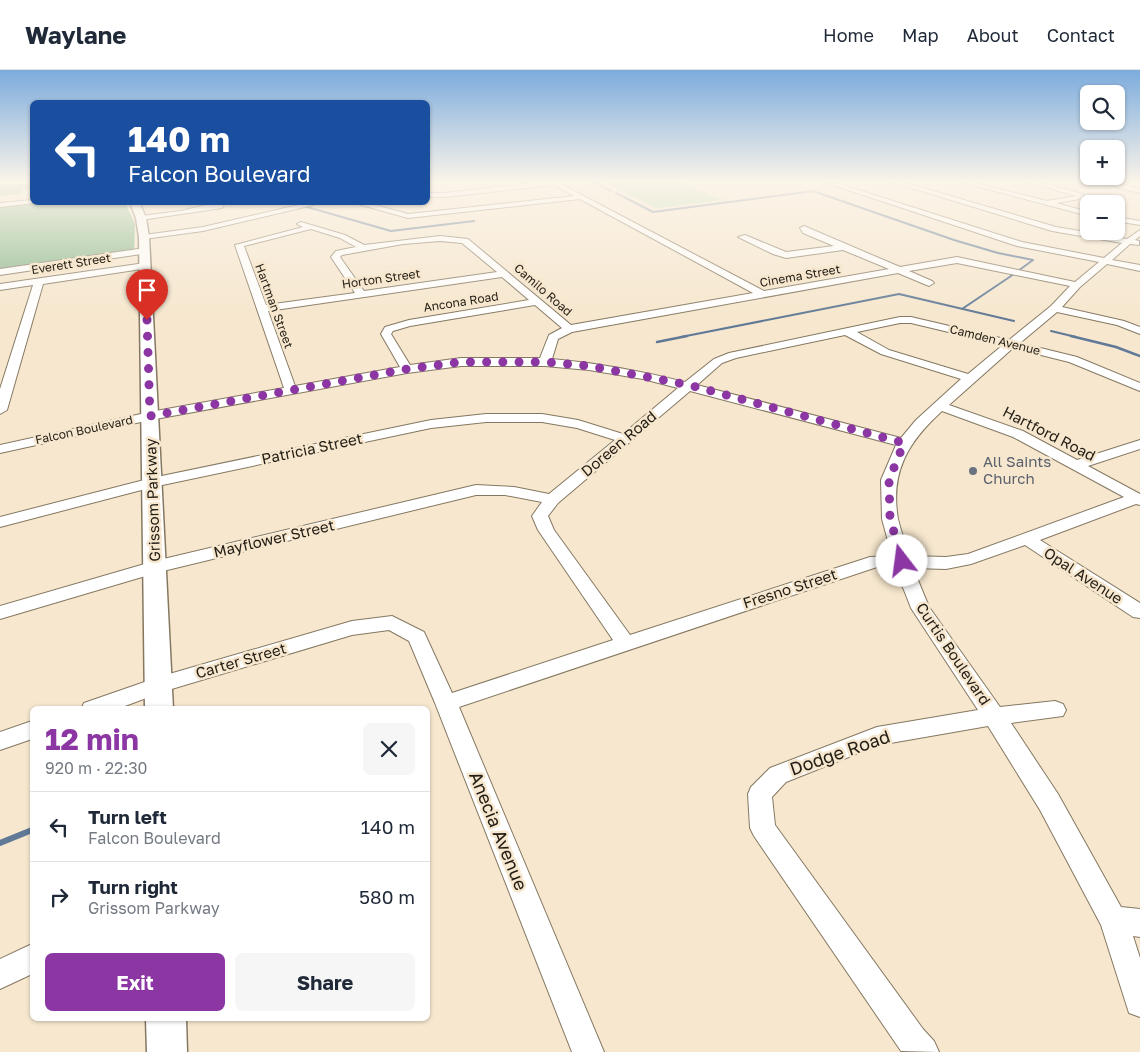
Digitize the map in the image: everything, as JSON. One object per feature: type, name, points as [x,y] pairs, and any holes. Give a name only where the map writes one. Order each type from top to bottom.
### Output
[{"type":"main road","name":"Grissom Parkway","points":[[141,227],[145,251],[159,706]]},
{"type":"main road","points":[[166,1021],[167,1052]]},
{"type":"street","points":[[0,272],[145,251],[213,227]]},
{"type":"street","points":[[309,227],[358,242],[362,248]]},
{"type":"street","points":[[637,227],[764,295]]},
{"type":"street","points":[[967,227],[1020,244],[1140,268]]},
{"type":"street","points":[[1049,227],[1136,239]]},
{"type":"street","name":"Hartman Street","points":[[291,391],[239,245],[312,228]]},
{"type":"street","points":[[804,228],[806,231],[929,283]]},
{"type":"street","points":[[742,237],[786,255],[845,247]]},
{"type":"street","name":"Camilo Road","points":[[361,294],[335,257],[338,253],[438,238],[459,239],[465,241],[569,329]]},
{"type":"street","name":"Curtis Boulevard","points":[[1136,239],[1077,285],[1055,308],[1010,343],[921,424],[904,443],[889,480],[890,518],[902,561],[920,608],[994,716],[1049,802],[1113,920],[1140,1002]]},
{"type":"street","name":"Everett Street","points":[[0,287],[39,282],[145,251]]},
{"type":"street","name":"Cinema Street","points":[[545,362],[553,337],[569,329],[957,260],[1077,285]]},
{"type":"street","name":"Horton Street","points":[[262,309],[504,274]]},
{"type":"street","points":[[0,410],[39,282]]},
{"type":"street","name":"Ancona Road","points":[[407,369],[386,334],[390,328],[409,323],[536,302]]},
{"type":"street","points":[[1055,308],[1120,323],[1140,331]]},
{"type":"street","name":"Camden Avenue","points":[[846,331],[911,320],[1073,360],[1140,387]]},
{"type":"street","points":[[846,331],[885,352],[970,378]]},
{"type":"street","name":"Doreen Road","points":[[625,643],[546,530],[540,516],[552,500],[718,361],[733,355],[846,331]]},
{"type":"street","name":"Falcon Boulevard","points":[[0,449],[150,416],[407,369],[461,362],[545,362],[598,367],[689,385],[904,443]]},
{"type":"street","name":"Hartford Road","points":[[940,406],[996,424],[1138,499]]},
{"type":"street","name":"Patricia Street","points":[[0,522],[152,483],[431,424],[502,417],[537,418],[576,424],[626,439]]},
{"type":"street","points":[[1076,465],[1140,444]]},
{"type":"street","name":"Mayflower Street","points":[[0,613],[156,567],[476,490],[516,490],[552,500]]},
{"type":"street","name":"Fresno Street","points":[[446,703],[876,561],[946,563],[972,559],[1138,499]]},
{"type":"street","name":"Opal Avenue","points":[[1026,539],[1140,612]]},
{"type":"street","name":"Carter Street","points":[[100,706],[159,685],[352,628],[392,623]]},
{"type":"street","name":"Anecia Avenue","points":[[392,623],[418,638],[588,1052]]},
{"type":"street","name":"Dodge Road","points":[[923,1052],[912,1040],[763,828],[760,794],[778,775],[877,736],[994,716],[1055,710]]},
{"type":"street","points":[[0,742],[30,731]]},
{"type":"street","points":[[1113,920],[1140,923]]},
{"type":"street","points":[[0,974],[30,960]]},
{"type":"green space","points":[[0,227],[135,227],[134,253],[0,271]]},
{"type":"waterway","points":[[376,227],[391,231],[426,227]]},
{"type":"waterway","points":[[916,227],[998,253],[1033,260],[1018,271]]},
{"type":"waterway","points":[[962,309],[1014,274]]},
{"type":"waterway","points":[[681,337],[899,294],[962,309]]},
{"type":"waterway","points":[[962,309],[1014,321]]},
{"type":"waterway","points":[[1051,331],[1076,337]]},
{"type":"waterway","points":[[657,342],[687,336]]},
{"type":"waterway","points":[[1071,336],[1116,347],[1140,356]]},
{"type":"waterway","points":[[0,843],[30,831]]},
{"type":"place","name":"All Saints Church","points":[[973,471]]},
{"type":"route","points":[[147,320],[150,416],[407,369],[461,362],[545,362],[589,366],[689,385],[904,443],[889,480],[890,518],[902,561]]}]
